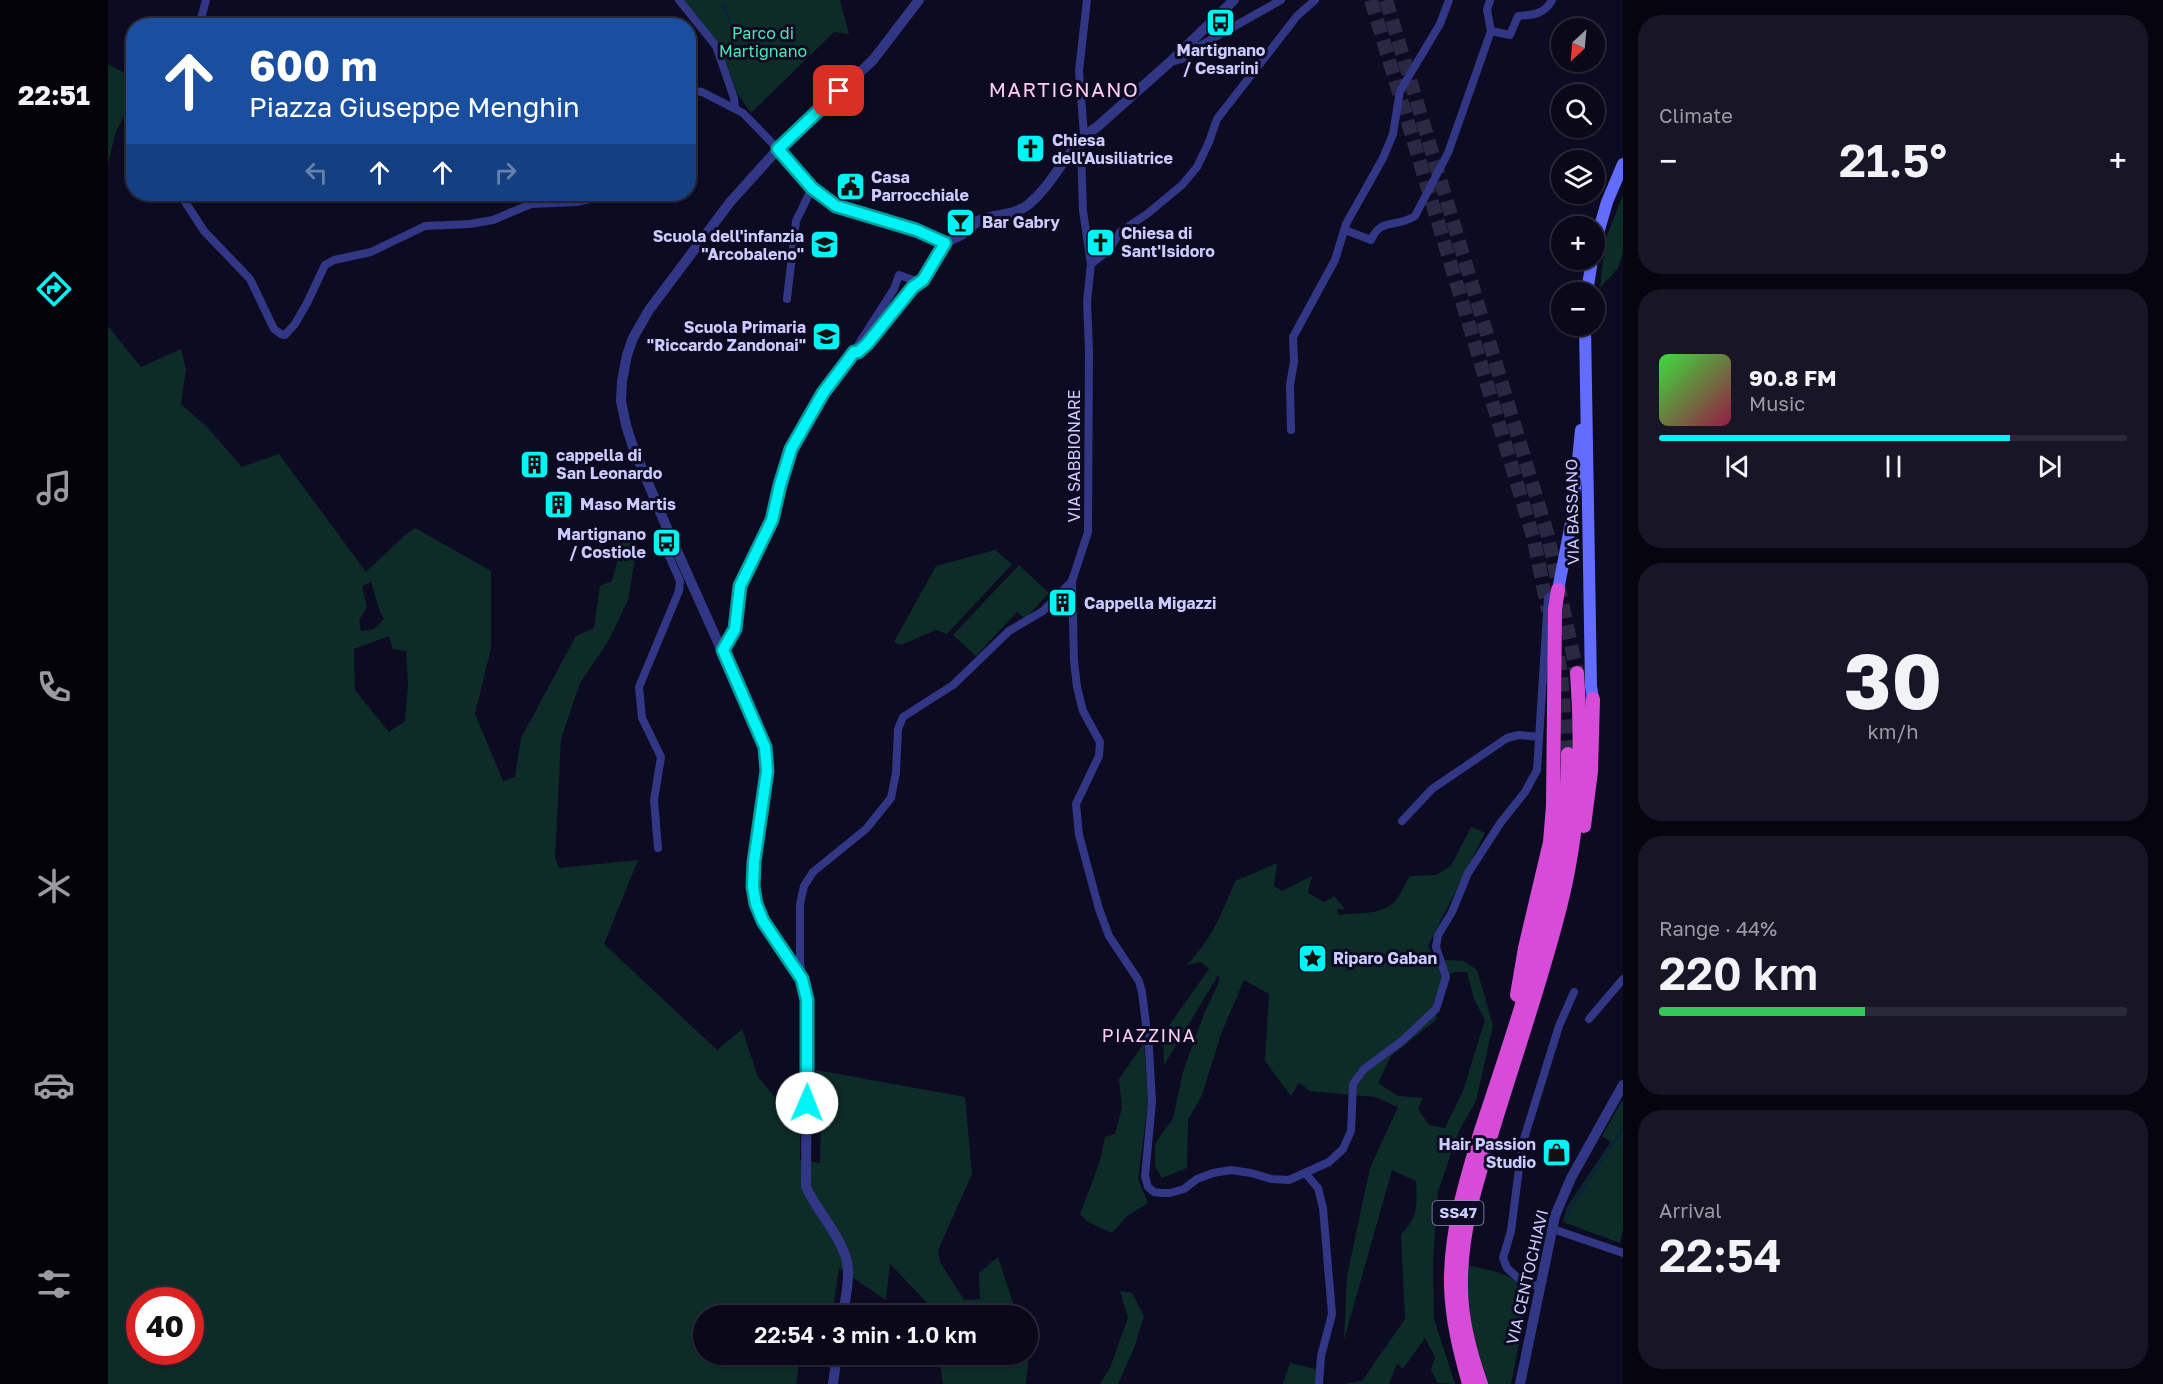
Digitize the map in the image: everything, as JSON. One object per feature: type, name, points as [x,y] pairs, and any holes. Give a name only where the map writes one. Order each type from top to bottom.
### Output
[{"type":"highway","points":[[1508,1047],[1525,948],[1550,842],[1555,769],[1555,620],[1558,590]]},
{"type":"highway","name":"SS47","points":[[1481,1384],[1469,1348],[1463,1318],[1461,1288],[1465,1231],[1476,1185],[1548,951],[1564,891],[1575,828],[1581,757],[1577,673]]},
{"type":"highway","points":[[1548,951],[1561,926],[1582,837],[1591,771],[1593,699]]},
{"type":"highway","name":"SS47","points":[[1469,1384],[1458,1348],[1454,1317],[1451,1287],[1453,1247],[1468,1175],[1533,967],[1558,864],[1566,811],[1568,754]]},
{"type":"main road","points":[[1603,216],[1623,164]]},
{"type":"main road","name":"VIA BASSANO","points":[[1585,336],[1593,699]]},
{"type":"main road","points":[[1558,590],[1577,478],[1584,357]]},
{"type":"street","points":[[201,18],[206,0]]},
{"type":"street","points":[[679,0],[693,18]]},
{"type":"street","points":[[844,1305],[846,1257],[813,1204],[806,1187],[807,1000],[802,979],[763,921],[756,904],[753,887],[754,862],[767,771],[765,747],[633,447],[621,401],[622,381],[633,338],[649,310],[731,201],[778,149],[873,60],[919,0]]},
{"type":"street","name":"VIA SABBIONARE","points":[[802,979],[800,904],[804,886],[813,872],[866,829],[891,798],[896,773],[898,729],[903,717],[953,685],[1009,631],[1043,611],[1072,581],[1088,532],[1087,301],[1090,264],[1083,211],[1081,148],[1084,135],[1079,71],[1087,0]]},
{"type":"street","points":[[854,352],[858,352],[867,344],[923,280],[945,243],[964,233],[979,220],[1011,213],[1027,206],[1041,192],[1084,135],[1170,62],[1234,0]]},
{"type":"street","points":[[1170,62],[1182,59],[1196,48],[1281,0]]},
{"type":"street","points":[[1090,264],[1109,250],[1120,232],[1147,214],[1182,185],[1197,166],[1217,119],[1297,16],[1315,0]]},
{"type":"street","points":[[1291,430],[1290,385],[1294,362],[1293,337],[1335,260],[1344,230],[1383,158],[1393,134],[1400,91],[1440,24],[1449,0]]},
{"type":"street","points":[[1344,230],[1371,240],[1381,226],[1408,221],[1415,216],[1448,153],[1491,31],[1487,10],[1490,0]]},
{"type":"street","points":[[1491,31],[1510,34],[1518,16],[1533,15],[1548,8],[1552,0]]},
{"type":"street","points":[[696,21],[716,46],[734,98],[735,108]]},
{"type":"street","points":[[696,91],[735,108],[750,119],[812,188],[836,206],[916,230],[945,243]]},
{"type":"street","points":[[787,299],[796,221],[812,188]]},
{"type":"street","points":[[185,201],[204,231],[250,279],[274,329],[285,334],[295,324],[325,265],[334,260],[371,252],[425,226],[470,224],[493,220],[531,204],[581,201]]},
{"type":"street","points":[[723,650],[735,629],[740,586],[772,520],[791,449],[823,393],[854,352],[894,289],[899,275],[919,282]]},
{"type":"street","points":[[658,848],[654,800],[661,757],[642,718],[639,687],[680,591],[680,581],[660,536],[669,533]]},
{"type":"street","points":[[1072,581],[1077,687],[1083,711],[1100,742],[1099,756],[1076,804],[1079,835],[1099,909],[1109,936],[1139,981],[1142,992],[1152,1102],[1145,1176],[1148,1187],[1154,1192],[1170,1193],[1213,1173],[1231,1170],[1270,1179],[1289,1180],[1329,1162],[1343,1149],[1351,1131],[1353,1084],[1364,1069],[1402,1041],[1436,1009],[1446,977],[1436,947],[1438,934],[1452,912],[1468,873],[1501,822],[1525,792],[1537,771],[1548,598],[1558,590]]},
{"type":"street","points":[[1402,821],[1432,789],[1507,738],[1519,735],[1539,737]]},
{"type":"street","points":[[1589,1019],[1623,979]]},
{"type":"street","points":[[1539,1287],[1519,1279],[1507,1268],[1503,1258],[1511,1231],[1522,1145],[1559,1026],[1574,992]]},
{"type":"street","name":"VIA CENTOCHIAVI","points":[[1520,1384],[1551,1228],[1571,1178],[1623,1085]]},
{"type":"street","points":[[1306,1174],[1318,1188],[1323,1208],[1332,1314],[1321,1356],[1319,1384]]},
{"type":"street","points":[[1551,1228],[1623,1253]]},
{"type":"street","points":[[833,1384],[836,1365]]},
{"type":"green space","name":"Parco di Martignano","points":[[684,0],[840,0],[849,34],[834,32],[751,113],[737,93],[722,51]]},
{"type":"green space","points":[[108,64],[126,74],[126,112],[115,134],[108,165]]},
{"type":"green space","points":[[1623,195],[1623,252],[1618,268],[1605,282],[1601,282],[1602,270],[1605,270],[1605,241]]},
{"type":"green space","points":[[108,326],[141,367],[181,349],[186,369],[181,404],[207,427],[242,467],[279,454],[366,572],[415,528],[491,571],[491,648],[475,714],[503,781],[515,777],[521,738],[576,636],[594,628],[600,586],[612,581],[625,533],[636,552],[628,600],[609,640],[580,683],[561,739],[555,858],[559,868],[638,860],[604,944],[717,1050],[742,1029],[758,1077],[775,1097],[801,1088],[800,1160],[820,1163],[821,1114],[813,1112],[816,1070],[965,1097],[972,1174],[938,1250],[940,1262],[964,1300],[980,1299],[979,1273],[998,1257],[1014,1305],[929,1305],[890,1264],[886,1300],[839,1268],[833,1305],[693,1305],[693,1365],[799,1365],[796,1384],[108,1384]],"holes":[[[371,582],[384,619],[374,629],[361,631],[359,620],[367,607],[362,586]],[[389,636],[393,649],[406,651],[408,683],[405,721],[389,732],[355,690],[354,649]]]},
{"type":"green space","points":[[995,550],[1012,564],[947,634],[936,630],[901,645],[894,642],[936,566]]},
{"type":"green space","points":[[1019,565],[1049,593],[1025,619],[1017,612],[976,656],[953,635]]},
{"type":"green space","points":[[1471,827],[1485,833],[1428,946],[1436,961],[1464,961],[1477,970],[1493,1025],[1476,1101],[1459,1131],[1438,1191],[1433,1262],[1434,1319],[1455,1384],[1438,1383],[1431,1370],[1435,1357],[1425,1338],[1403,1369],[1397,1363],[1389,1384],[1344,1384],[1362,1381],[1405,1319],[1401,1234],[1411,1222],[1416,1210],[1416,1181],[1392,1170],[1344,1340],[1347,1276],[1370,1168],[1398,1107],[1375,1097],[1310,1091],[1299,1083],[1291,1096],[1265,1061],[1269,994],[1244,980],[1221,1034],[1202,1095],[1188,1120],[1187,1168],[1162,1178],[1155,1166],[1155,1144],[1173,1118],[1183,1072],[1204,1014],[1219,982],[1219,974],[1164,1065],[1163,1034],[1209,969],[1201,962],[1187,965],[1216,925],[1235,881],[1277,863],[1274,886],[1282,891],[1312,876],[1308,893],[1324,902],[1334,896],[1345,909],[1337,909],[1339,915],[1384,909],[1395,901],[1410,876],[1436,875],[1451,866]],"holes":[[[1456,972],[1467,972],[1474,999],[1485,1020],[1463,1091],[1445,1128],[1429,1125],[1418,1109],[1423,1098],[1398,1096],[1378,1083],[1391,1056],[1437,1019],[1433,1003],[1443,976]]]},
{"type":"green space","points":[[1144,1043],[1148,1102],[1138,1179],[1148,1203],[1127,1216],[1112,1233],[1088,1222],[1080,1214],[1099,1164],[1105,1137],[1115,1134],[1122,1108],[1119,1079]]},
{"type":"green space","points":[[1623,1099],[1623,1229],[1620,1243],[1563,1222],[1567,1207],[1611,1142],[1602,1136]]},
{"type":"green space","points":[[1466,1265],[1511,1278],[1524,1289],[1528,1297],[1511,1384],[1487,1384],[1470,1326]]},
{"type":"green space","points":[[1120,1291],[1132,1293],[1144,1316],[1134,1348],[1118,1384],[1100,1384],[1110,1368],[1128,1318]]},
{"type":"green space","points":[[1290,1363],[1315,1369],[1321,1384],[1283,1384]]},
{"type":"green space","points":[[940,1365],[1028,1365],[1026,1384],[943,1384]]},
{"type":"waterway","points":[[723,4],[739,39]]},
{"type":"waterway","points":[[1567,1219],[1570,1208],[1623,1129]]},
{"type":"tunnel","points":[[1371,0],[1534,540],[1548,611]]},
{"type":"tunnel","points":[[1386,0],[1548,536],[1577,673]]},
{"type":"tunnel","points":[[1558,657],[1568,754]]},
{"type":"place","name":"Martignano / Cesarini","points":[[1221,22]]},
{"type":"place","name":"Chiesa dell'Ausiliatrice","points":[[1031,149]]},
{"type":"place","name":"Casa Parrocchiale","points":[[850,186]]},
{"type":"place","name":"Bar Gabry","points":[[961,222]]},
{"type":"place","name":"Chiesa di Sant'Isidoro","points":[[1100,242]]},
{"type":"place","name":"Scuola dell'infanzia \"Arcobaleno\"","points":[[825,245]]},
{"type":"place","name":"Scuola Primaria \"Riccardo Zandonai\"","points":[[827,336]]},
{"type":"place","name":"cappella di San Leonardo","points":[[535,464]]},
{"type":"place","name":"Maso Martis","points":[[559,504]]},
{"type":"place","name":"Martignano / Costiole","points":[[667,543]]},
{"type":"place","name":"Cappella Migazzi","points":[[1063,603]]},
{"type":"place","name":"Riparo Gaban","points":[[1312,958]]},
{"type":"place","name":"Hair Passion Studio","points":[[1557,1153]]},
{"type":"district","name":"MARTIGNANO","points":[[1064,90]]},
{"type":"district","name":"PIAZZINA","points":[[1149,1036]]},
{"type":"route","points":[[807,1103],[807,1000],[802,979],[763,921],[756,904],[753,887],[754,862],[767,771],[765,747],[723,650],[735,629],[740,586],[772,520],[780,485],[796,439],[823,393],[854,352],[858,352],[867,344],[913,287],[923,280],[945,243],[890,221],[836,206],[812,188],[778,149],[839,91]]}]
